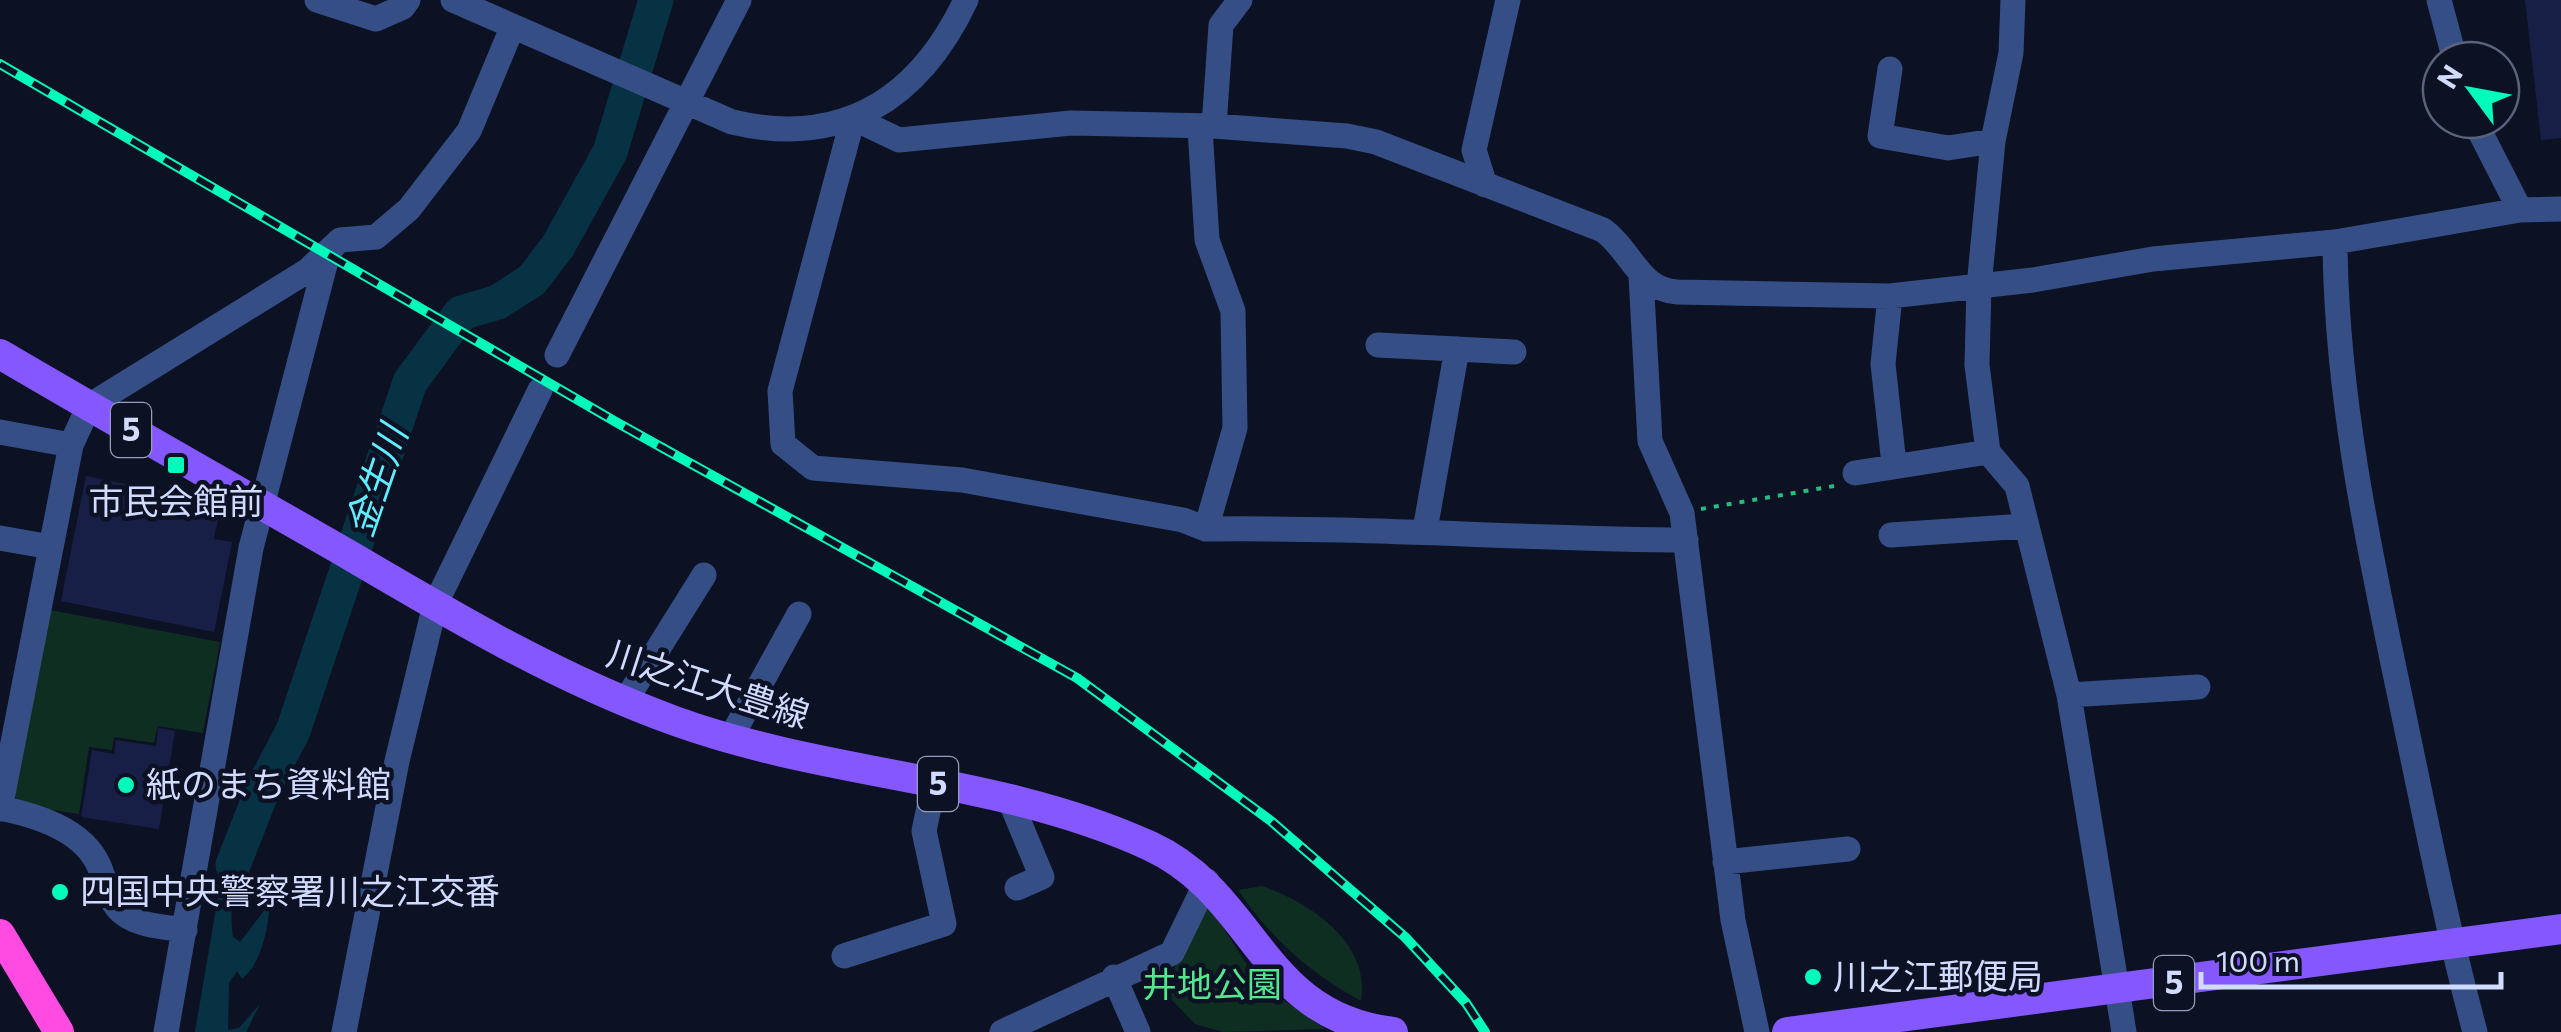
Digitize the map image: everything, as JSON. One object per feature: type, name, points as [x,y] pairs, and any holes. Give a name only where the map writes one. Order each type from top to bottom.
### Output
[{"type":"highway","points":[[0,934],[59,1032]]},
{"type":"main road","name":"川之江大豊線","points":[[0,354],[435,605],[624,702],[730,739],[1009,798],[1146,844],[1207,881],[1289,987],[1314,1005],[1379,1031]]},
{"type":"main road","name":"5","points":[[1787,1032],[2561,929]]},
{"type":"street","points":[[317,0],[376,20],[403,8],[408,0]]},
{"type":"street","points":[[453,0],[732,122],[774,132],[816,129],[853,118],[926,69],[966,0]]},
{"type":"street","points":[[557,355],[681,101],[740,0]]},
{"type":"street","points":[[1206,529],[1235,428],[1233,310],[1206,240],[1207,127],[1220,25],[1240,0]]},
{"type":"street","points":[[1485,185],[1474,150],[1508,0]]},
{"type":"street","points":[[2014,0],[2011,53],[1993,141],[1979,286],[1978,365],[1988,452],[2005,466],[2017,486],[2069,695],[2124,1032]]},
{"type":"street","points":[[2439,0],[2450,40]]},
{"type":"street","points":[[184,930],[136,921],[123,914],[112,902],[96,860],[84,848],[39,816],[0,809],[71,445],[89,406],[308,271],[340,240],[376,237],[409,210],[469,131],[512,28]]},
{"type":"street","points":[[1890,68],[1880,136],[1948,148],[1993,141]]},
{"type":"street","points":[[853,118],[899,140],[1071,124],[1207,127],[1376,142],[1603,230],[1619,242],[1641,276],[1658,291],[1676,292],[1890,296],[2154,259],[2336,242],[2520,210],[2561,209]]},
{"type":"street","points":[[853,118],[780,392],[783,444],[813,468],[962,480],[1183,520],[1206,529],[1425,530],[1560,540],[1686,540]]},
{"type":"street","points":[[2484,140],[2520,210]]},
{"type":"street","points":[[2336,242],[2336,312],[2361,509],[2452,946],[2476,1032]]},
{"type":"street","points":[[166,1032],[250,548],[328,252]]},
{"type":"street","points":[[1641,276],[1650,441],[1682,512],[1725,862],[1757,1032]]},
{"type":"street","points":[[1890,296],[1883,364],[1894,464]]},
{"type":"street","points":[[1378,345],[1514,352]]},
{"type":"street","points":[[1425,530],[1457,349]]},
{"type":"street","points":[[344,1032],[397,761],[435,605],[540,390]]},
{"type":"street","points":[[0,432],[71,445]]},
{"type":"street","points":[[1855,473],[1988,452]]},
{"type":"street","points":[[1891,535],[2025,526]]},
{"type":"street","points":[[0,538],[51,548]]},
{"type":"street","points":[[624,702],[704,575]]},
{"type":"street","points":[[730,739],[799,614]]},
{"type":"street","points":[[2069,695],[2198,686]]},
{"type":"street","points":[[844,956],[944,924],[924,831],[934,783]]},
{"type":"street","points":[[1009,798],[1042,877],[1017,888]]},
{"type":"street","points":[[1725,862],[1848,849]]},
{"type":"street","points":[[1002,1032],[1172,953],[1207,881]]},
{"type":"street","points":[[1114,977],[1138,1032]]},
{"type":"path","points":[[1682,512],[1844,484],[1855,473]]},
{"type":"green space","points":[[45,609],[220,642],[203,733],[158,726],[154,743],[114,737],[112,750],[89,747],[79,814],[8,803]]},
{"type":"green space","name":"井地公園","points":[[1262,886],[1299,902],[1333,927],[1356,960],[1362,980],[1361,1001],[1293,953],[1238,890]]},
{"type":"green space","name":"井地公園","points":[[1207,902],[1258,982],[1325,1029],[1223,1032],[1195,1024],[1170,998],[1176,961]]},
{"type":"water","points":[[269,764],[236,871],[231,914],[233,937],[240,942],[270,903],[268,923],[255,964],[242,979],[237,971],[229,983],[228,1030],[239,1028],[260,1004],[246,1032],[195,1032],[220,885]]},
{"type":"building","points":[[2525,0],[2561,0],[2561,138],[2541,140]]},
{"type":"building","points":[[86,476],[221,503],[214,539],[232,542],[214,632],[61,601]]},
{"type":"building","name":"紙のまち資料館","points":[[158,728],[175,731],[159,829],[81,817],[92,750],[114,754],[116,740],[156,746]]},
{"type":"waterway","name":"金生川","points":[[233,865],[264,786],[293,731],[410,382],[461,313],[498,302],[532,280],[558,246],[610,152],[656,0]]},
{"type":"railway","points":[[0,64],[616,422],[1077,678],[1271,821],[1405,937],[1466,1003],[1485,1032]]},
{"type":"place","name":"市民会館前","points":[[176,465]]},
{"type":"place","name":"紙のまち資料館","points":[[126,785]]},
{"type":"place","name":"四国中央警察署川之江交番","points":[[60,892]]},
{"type":"place","name":"川之江郵便局","points":[[1813,977]]}]
